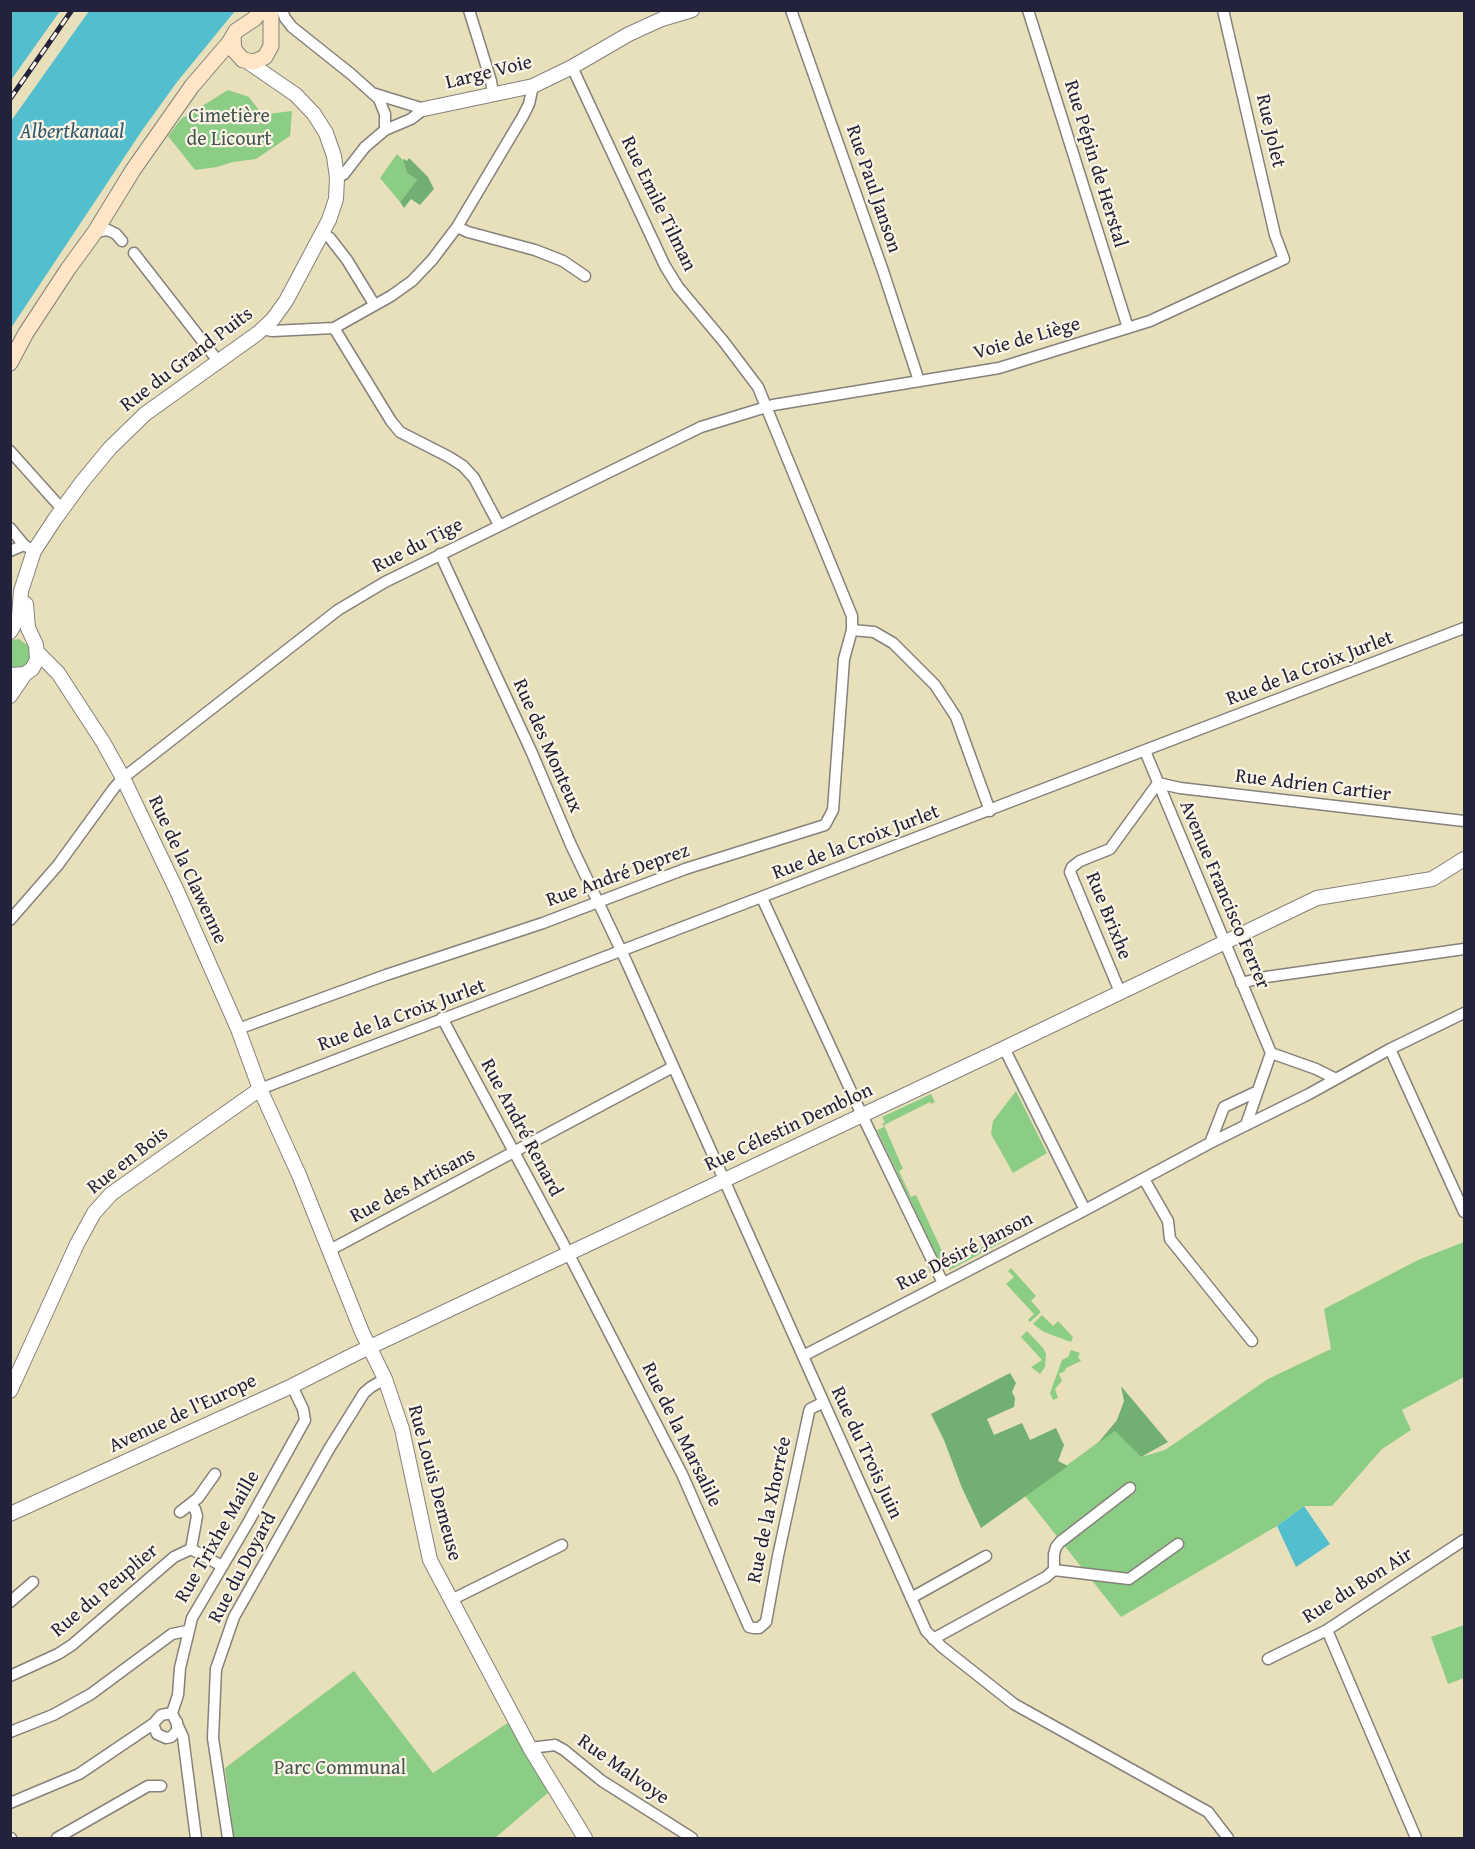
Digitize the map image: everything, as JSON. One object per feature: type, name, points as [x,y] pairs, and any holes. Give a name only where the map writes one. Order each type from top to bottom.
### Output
[{"type":"main road","points":[[68,269],[91,225],[181,105],[192,86],[236,31],[262,10]]},
{"type":"main road","points":[[181,105],[223,65],[245,61],[254,62],[265,57],[271,46],[271,10]]},
{"type":"main road","points":[[247,24],[260,26],[270,37]]},
{"type":"main road","points":[[233,37],[234,50],[245,61]]},
{"type":"main road","points":[[10,363],[26,333],[95,232],[133,170]]},
{"type":"street","points":[[282,10],[292,27],[372,93],[386,114],[385,130]]},
{"type":"street","points":[[469,10],[493,94]]},
{"type":"street","name":"Large Voie","points":[[424,109],[532,86],[573,67],[629,34],[663,19],[692,10]]},
{"type":"street","name":"Rue Paul Janson","points":[[791,10],[883,271],[919,381]]},
{"type":"street","name":"Rue Pépin de Herstal","points":[[1028,10],[1128,328]]},
{"type":"street","name":"Rue Jolet","points":[[1223,10],[1275,235],[1284,259]]},
{"type":"street","points":[[245,61],[296,95],[314,114],[329,139],[338,178],[344,174],[365,147],[385,130],[411,119],[424,109]]},
{"type":"street","name":"Rue Emile Tilman","points":[[573,67],[665,266],[678,287],[758,387],[852,616],[852,630]]},
{"type":"street","points":[[262,329],[272,331],[334,328],[391,296],[412,281],[432,260],[457,227],[523,116],[532,95],[532,86]]},
{"type":"street","points":[[372,93],[424,109]]},
{"type":"street","name":"Rue du Grand Puits","points":[[25,581],[29,548],[91,471],[129,429],[154,407],[273,319],[286,301],[323,233],[335,205],[338,178]]},
{"type":"street","points":[[457,227],[536,250],[563,261],[585,276]]},
{"type":"street","points":[[95,232],[108,230],[122,241]]},
{"type":"street","points":[[323,233],[330,238],[347,260],[374,304]]},
{"type":"street","points":[[134,253],[218,361]]},
{"type":"street","name":"Voie de Liège","points":[[765,407],[999,368],[1170,314],[1284,259]]},
{"type":"street","points":[[334,328],[400,432],[463,466],[474,478],[499,525]]},
{"type":"street","name":"Rue du Tige","points":[[10,920],[58,865],[123,778],[338,610],[385,582],[440,554],[701,428],[765,407]]},
{"type":"street","points":[[10,451],[62,509]]},
{"type":"street","points":[[10,528],[29,548]]},
{"type":"street","points":[[10,551],[29,548]]},
{"type":"street","name":"Rue des Monteux","points":[[440,554],[532,753],[571,845],[622,952]]},
{"type":"street","points":[[25,581],[21,591],[19,617],[10,632],[19,633],[31,639]]},
{"type":"street","name":"Rue de la Clawenne","points":[[25,581],[27,619],[31,639],[37,652],[60,677],[123,778],[177,891],[238,1029],[260,1089]]},
{"type":"street","name":"Rue de la Croix Jurlet","points":[[260,1089],[1464,628]]},
{"type":"street","points":[[852,630],[874,632],[893,643],[935,685],[956,717],[990,811]]},
{"type":"street","name":"Rue André Deprez","points":[[238,1029],[336,992],[543,923],[685,869],[825,825],[833,810],[844,659],[852,630]]},
{"type":"street","points":[[10,696],[26,673],[35,665],[37,652]]},
{"type":"street","points":[[10,675],[44,672],[60,677]]},
{"type":"street","name":"Avenue Francisco Ferrer","points":[[1145,751],[1271,1053]]},
{"type":"street","name":"Rue Adrien Cartier","points":[[1158,783],[1180,788],[1464,821]]},
{"type":"street","name":"Rue Brixhe","points":[[1120,992],[1070,872],[1072,867],[1080,861],[1110,849],[1158,783]]},
{"type":"street","name":"Rue Célestin Demblon","points":[[370,1347],[1225,944],[1239,934],[1317,898],[1431,879],[1464,859]]},
{"type":"street","points":[[762,898],[862,1115],[943,1283]]},
{"type":"street","points":[[1241,982],[1464,949]]},
{"type":"street","name":"Rue du Trois Juin","points":[[622,952],[926,1631],[1014,1704],[1208,1812],[1228,1839]]},
{"type":"street","name":"Rue Désiré Janson","points":[[803,1356],[1390,1049],[1464,1013]]},
{"type":"street","name":"Rue André Renard","points":[[442,1018],[569,1254]]},
{"type":"street","points":[[1004,1048],[1085,1210]]},
{"type":"street","points":[[1390,1049],[1464,1212]]},
{"type":"street","points":[[1246,1125],[1271,1053],[1316,1069],[1336,1079]]},
{"type":"street","name":"Rue des Artisans","points":[[328,1251],[673,1067]]},
{"type":"street","name":"Rue Louis Demeuse","points":[[260,1089],[299,1174],[328,1251],[384,1379],[402,1429],[430,1560],[530,1748],[585,1839]]},
{"type":"street","name":"Rue en Bois","points":[[10,1391],[77,1244],[94,1213],[111,1194],[260,1089]]},
{"type":"street","points":[[1210,1143],[1224,1107],[1258,1091]]},
{"type":"street","points":[[1144,1179],[1168,1221],[1170,1239],[1252,1341]]},
{"type":"street","name":"Rue de la Marsalile","points":[[569,1254],[682,1473],[749,1626],[759,1628]]},
{"type":"street","name":"Avenue de l'Europe","points":[[10,1514],[292,1386],[370,1347]]},
{"type":"street","name":"Rue du Doyard","points":[[228,1839],[213,1738],[216,1669],[234,1617],[328,1449],[364,1393],[384,1379]]},
{"type":"street","name":"Rue Trixhe Maille","points":[[196,1839],[183,1737],[175,1718],[180,1668],[192,1618],[305,1420],[303,1409],[292,1386]]},
{"type":"street","name":"Rue de la Xhorrée","points":[[759,1628],[768,1617],[778,1556],[809,1412],[822,1402]]},
{"type":"street","points":[[180,1512],[190,1505],[215,1474]]},
{"type":"street","points":[[1054,1570],[1054,1554],[1060,1542],[1130,1488]]},
{"type":"street","points":[[190,1505],[195,1509],[197,1516],[191,1549]]},
{"type":"street","name":"Rue du Bon Air","points":[[1268,1659],[1327,1630],[1464,1540]]},
{"type":"street","points":[[933,1639],[1046,1577],[1054,1570],[1129,1579],[1178,1544]]},
{"type":"street","points":[[451,1600],[562,1545]]},
{"type":"street","name":"Rue du Peuplier","points":[[10,1676],[72,1645],[174,1557],[191,1549],[222,1566]]},
{"type":"street","points":[[911,1598],[986,1556]]},
{"type":"street","points":[[10,1602],[33,1582]]},
{"type":"street","points":[[1327,1630],[1416,1839]]},
{"type":"street","points":[[10,1731],[53,1715],[81,1699],[172,1634],[188,1631]]},
{"type":"street","points":[[10,1803],[79,1774],[153,1724],[161,1716],[175,1718],[177,1731],[171,1737],[166,1738],[157,1734],[153,1724]]},
{"type":"street","name":"Rue Malvoye","points":[[530,1748],[555,1746],[564,1750],[602,1781],[692,1839]]},
{"type":"street","points":[[57,1839],[148,1786],[160,1786]]},
{"type":"green space","name":"Cimetière de Licourt","points":[[228,90],[249,97],[258,109],[267,114],[292,111],[290,136],[256,159],[195,170],[168,136],[181,119]]},
{"type":"green space","points":[[397,154],[403,160],[407,173],[417,180],[400,202],[380,178]]},
{"type":"green space","points":[[409,158],[428,177],[434,189],[420,205],[411,199],[404,208],[400,202],[417,180],[407,173],[403,160],[407,161]]},
{"type":"green space","points":[[19,639],[30,649],[30,660],[23,667],[11,668],[10,640]]},
{"type":"green space","points":[[1016,1091],[1047,1153],[1013,1173],[991,1134],[993,1121]]},
{"type":"green space","points":[[931,1094],[935,1102],[931,1104],[930,1102],[884,1125],[903,1169],[899,1171],[911,1197],[916,1195],[948,1264],[1006,1235],[1008,1239],[950,1270],[942,1267],[877,1130],[884,1127],[882,1124],[885,1122],[882,1117]]},
{"type":"green space","points":[[1464,1242],[1464,1377],[1402,1410],[1411,1430],[1382,1449],[1332,1506],[1304,1506],[1277,1526],[1121,1617],[1025,1496],[1115,1430],[1141,1457],[1165,1450],[1268,1379],[1331,1349],[1324,1309],[1418,1260]]},
{"type":"green space","points":[[1011,1268],[1036,1296],[1031,1301],[1041,1312],[1030,1322],[1028,1320],[1034,1314],[1006,1284],[1014,1277],[1008,1271]]},
{"type":"green space","points":[[1042,1315],[1053,1326],[1058,1321],[1073,1337],[1071,1342],[1044,1332],[1033,1324]]},
{"type":"green space","points":[[1027,1331],[1046,1354],[1045,1367],[1040,1374],[1031,1367],[1042,1360],[1021,1337]]},
{"type":"green space","points":[[1071,1350],[1080,1353],[1078,1357],[1081,1361],[1059,1374],[1062,1381],[1055,1389],[1058,1398],[1053,1400],[1050,1393],[1062,1360],[1068,1357]]},
{"type":"green space","points":[[1010,1373],[1016,1383],[1012,1392],[1015,1398],[1014,1407],[987,1419],[994,1435],[1022,1423],[1030,1440],[1056,1428],[1064,1445],[1058,1461],[1068,1466],[981,1528],[931,1414]]},
{"type":"green space","points":[[1121,1386],[1168,1442],[1141,1457],[1115,1431],[1098,1443],[1117,1420],[1124,1401]]},
{"type":"green space","points":[[1464,1625],[1464,1678],[1448,1684],[1431,1637]]},
{"type":"green space","name":"Parc Communal","points":[[354,1671],[433,1773],[509,1722],[549,1792],[495,1838],[234,1838],[225,1768]]},
{"type":"water","points":[[10,11],[60,11],[11,80]]},
{"type":"water","name":"Albertkanaal","points":[[89,11],[235,11],[177,82],[141,132],[11,328],[11,121]]},
{"type":"water","points":[[1304,1506],[1330,1544],[1296,1567],[1277,1526]]},
{"type":"railway","points":[[10,99],[72,10]]}]
